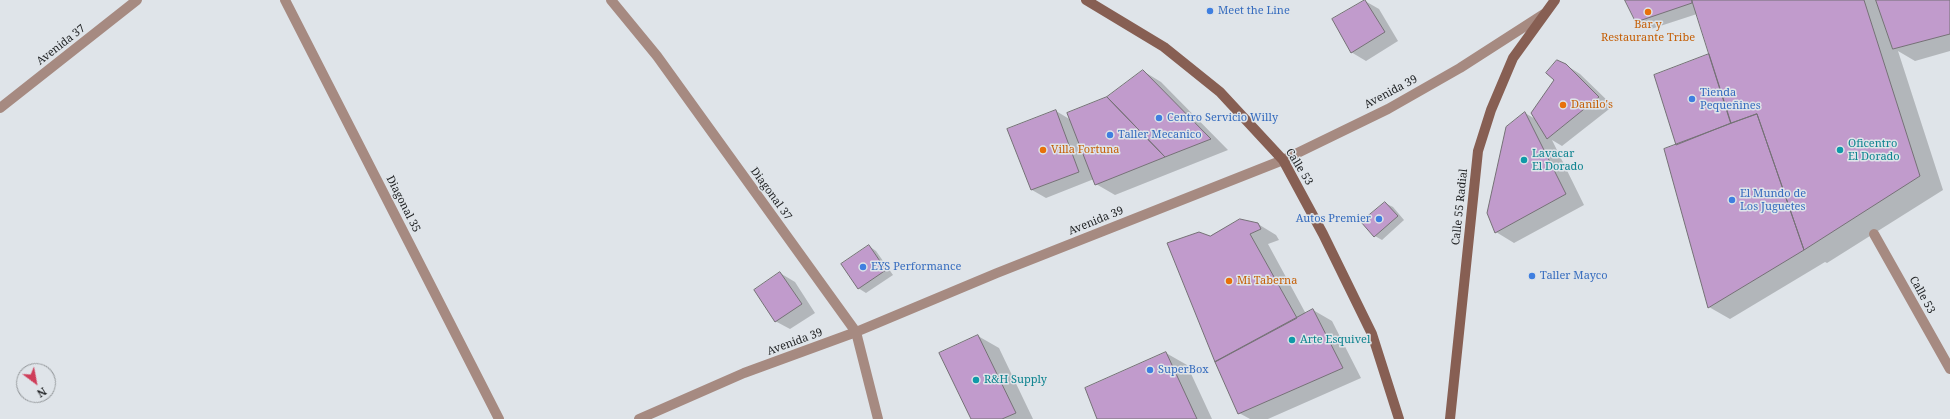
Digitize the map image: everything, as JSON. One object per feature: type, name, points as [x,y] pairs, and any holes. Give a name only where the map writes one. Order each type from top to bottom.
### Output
[{"type":"main road","name":"Calle 53","points":[[1086,0],[1171,52],[1220,92],[1283,160],[1323,234],[1372,334],[1399,419]]},
{"type":"main road","name":"Calle 55 Radial","points":[[1450,419],[1478,151],[1491,110],[1513,58],[1555,0]]},
{"type":"street","name":"Avenida 37","points":[[0,108],[137,0]]},
{"type":"street","name":"Diagonal 35","points":[[285,0],[499,419]]},
{"type":"street","name":"Diagonal 37","points":[[611,0],[657,56],[856,332],[878,419]]},
{"type":"street","name":"Avenida 39","points":[[639,419],[744,374],[856,332],[997,273],[1283,160],[1388,108],[1460,68],[1546,13]]},
{"type":"street","name":"Calle 53","points":[[1874,234],[1950,369]]},
{"type":"building","points":[[1365,0],[1385,32],[1351,53],[1332,19]]},
{"type":"building","name":"Bar y Restaurante Tribe","points":[[1625,0],[1692,0],[1692,3],[1636,22]]},
{"type":"building","name":"Oficentro El Dorado","points":[[1692,0],[1864,0],[1920,176],[1804,250],[1757,114],[1731,123]]},
{"type":"building","points":[[1876,0],[1950,0],[1950,34],[1893,49]]},
{"type":"building","name":"Tienda Pequeñines","points":[[1709,54],[1731,123],[1676,145],[1654,75]]},
{"type":"building","name":"Danilo's","points":[[1557,60],[1566,64],[1599,97],[1547,139],[1531,113],[1554,80],[1546,73]]},
{"type":"building","name":"Centro Servicio Willy","points":[[1143,70],[1211,139],[1165,157],[1107,97]]},
{"type":"building","name":"Taller Mecanico","points":[[1107,97],[1165,157],[1095,185],[1067,113]]},
{"type":"building","name":"Villa Fortuna","points":[[1056,110],[1079,172],[1031,190],[1007,129]]},
{"type":"building","name":"Lavacar El Dorado","points":[[1525,112],[1566,194],[1495,233],[1487,213],[1506,127]]},
{"type":"building","name":"El Mundo de Los Juguetes","points":[[1757,114],[1804,250],[1708,308],[1664,149]]},
{"type":"building","name":"Autos Premier","points":[[1385,202],[1398,216],[1374,237],[1361,222]]},
{"type":"building","name":"Mi Taberna","points":[[1240,219],[1258,223],[1261,229],[1250,234],[1297,318],[1215,362],[1167,243],[1199,232],[1210,236]]},
{"type":"building","name":"EYS Performance","points":[[869,245],[886,270],[858,289],[841,264]]},
{"type":"building","points":[[780,272],[802,304],[775,322],[754,290]]},
{"type":"building","name":"Arte Esquivel","points":[[1313,309],[1343,368],[1238,414],[1215,362]]},
{"type":"building","name":"R&H Supply","points":[[978,335],[1016,413],[1002,419],[971,419],[939,353]]},
{"type":"building","name":"SuperBox","points":[[1166,352],[1197,419],[1097,419],[1085,388]]},
{"type":"place","name":"Meet the Line","points":[[1210,11]]},
{"type":"place","name":"Bar y Restaurante Tribe","points":[[1648,12]]},
{"type":"place","name":"Tienda Pequeñines","points":[[1692,99]]},
{"type":"place","name":"Danilo's","points":[[1563,105]]},
{"type":"place","name":"Centro Servicio Willy","points":[[1159,118]]},
{"type":"place","name":"Taller Mecanico","points":[[1110,135]]},
{"type":"place","name":"Villa Fortuna","points":[[1043,150]]},
{"type":"place","name":"Oficentro El Dorado","points":[[1840,150]]},
{"type":"place","name":"Lavacar El Dorado","points":[[1524,160]]},
{"type":"place","name":"El Mundo de Los Juguetes","points":[[1732,200]]},
{"type":"place","name":"Autos Premier","points":[[1379,219]]},
{"type":"place","name":"EYS Performance","points":[[863,267]]},
{"type":"place","name":"Taller Mayco","points":[[1532,276]]},
{"type":"place","name":"Mi Taberna","points":[[1229,281]]},
{"type":"place","name":"Arte Esquivel","points":[[1292,340]]},
{"type":"place","name":"SuperBox","points":[[1150,370]]},
{"type":"place","name":"R&H Supply","points":[[976,380]]}]
